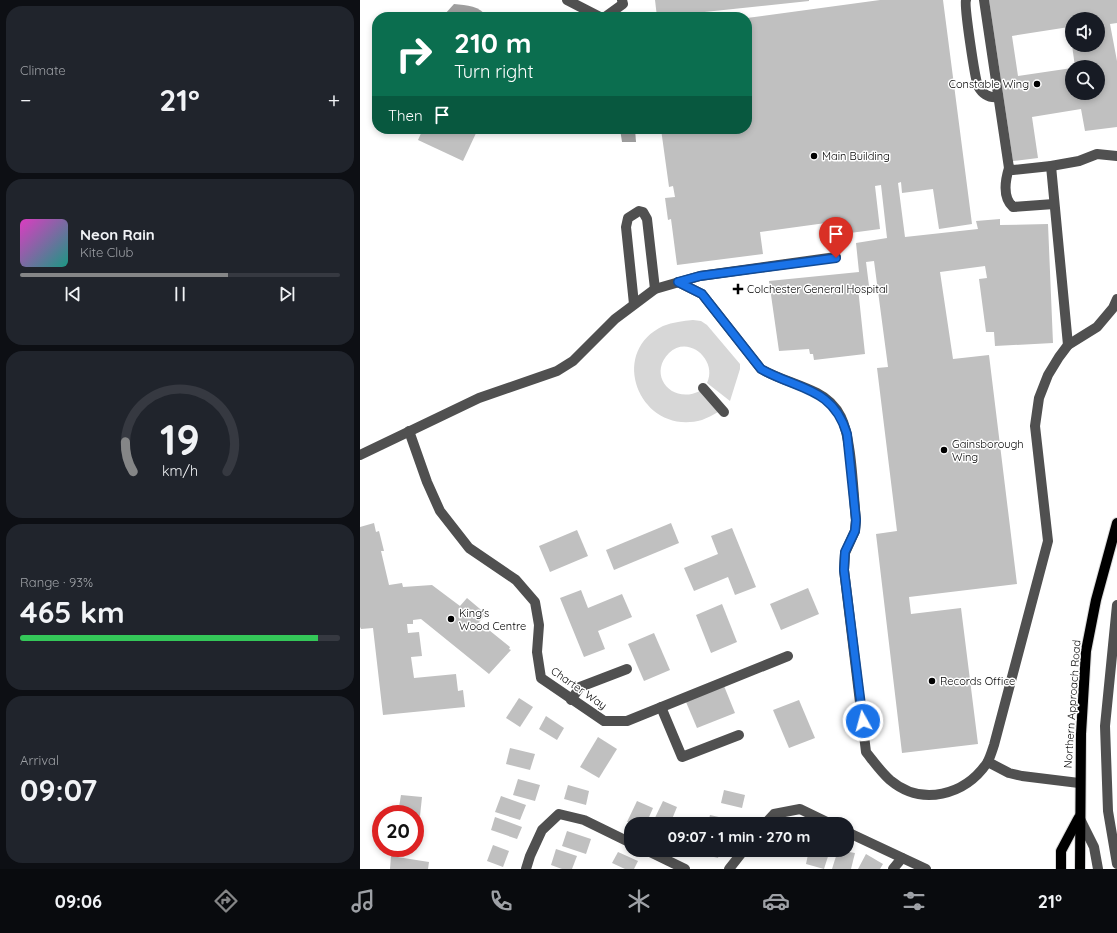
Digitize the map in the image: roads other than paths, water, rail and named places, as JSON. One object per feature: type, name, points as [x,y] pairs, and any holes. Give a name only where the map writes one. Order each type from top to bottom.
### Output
[{"type":"main road","name":"Northern Approach Road","points":[[1080,869],[1079,783],[1086,651],[1096,600],[1117,523]]},
{"type":"main road","name":"Northern Approach Road","points":[[1061,869],[1061,852],[1079,817]]},
{"type":"street","points":[[567,0],[590,12]]},
{"type":"street","points":[[612,12],[623,4],[622,0]]},
{"type":"street","points":[[966,0],[976,80],[984,94],[991,98],[998,97]]},
{"type":"street","points":[[984,0],[1009,168],[1005,181],[1008,202],[1013,207],[1054,204]]},
{"type":"street","points":[[1009,168],[1013,170],[1051,166],[1079,161],[1097,154],[1117,156]]},
{"type":"street","points":[[1051,166],[1068,345]]},
{"type":"street","points":[[634,304],[626,227],[628,218],[639,211],[643,212],[647,219],[655,289]]},
{"type":"street","points":[[360,455],[479,398],[556,371],[573,361],[608,326],[634,304],[655,289],[700,276],[836,258]]},
{"type":"street","points":[[678,282],[702,294],[761,369],[773,376],[818,394],[830,402],[843,421],[847,434],[856,520],[855,531],[845,552],[844,570],[866,752],[879,769],[891,781],[905,789],[921,794],[941,794],[957,790],[968,782],[988,762],[994,745],[1048,542],[1035,426],[1039,398],[1048,375],[1068,345],[1097,327],[1113,308],[1117,299]]},
{"type":"street","points":[[703,388],[724,412]]},
{"type":"street","name":"Charter Way","points":[[409,431],[427,482],[440,511],[469,548],[516,580],[535,602],[539,625],[537,652],[541,678],[571,700],[604,721],[627,720],[788,656]]},
{"type":"street","points":[[1117,605],[1105,726],[1108,811],[1117,864]]},
{"type":"street","points":[[571,700],[580,687],[627,669]]},
{"type":"street","points":[[661,707],[682,756],[740,735]]},
{"type":"street","points":[[988,762],[1009,773],[1079,783]]},
{"type":"street","points":[[772,817],[774,814],[800,809],[817,817]]},
{"type":"street","points":[[526,869],[530,856],[542,830],[559,814],[584,820],[624,839]]},
{"type":"street","name":"Northern Approach Road","points":[[1079,817],[1094,847],[1098,869]]},
{"type":"street","points":[[854,835],[926,869]]},
{"type":"street","points":[[660,857],[685,869]]},
{"type":"street","points":[[729,869],[738,857]]},
{"type":"street","points":[[893,869],[902,858]]},
{"type":"place","name":"Constable Wing","points":[[1037,84]]},
{"type":"place","name":"Main Building","points":[[814,156]]},
{"type":"place","name":"Colchester General Hospital","points":[[738,289]]},
{"type":"place","name":"Gainsborough Wing","points":[[944,450]]},
{"type":"place","name":"King's Wood Centre","points":[[451,619]]},
{"type":"place","name":"Records Office","points":[[932,681]]}]
